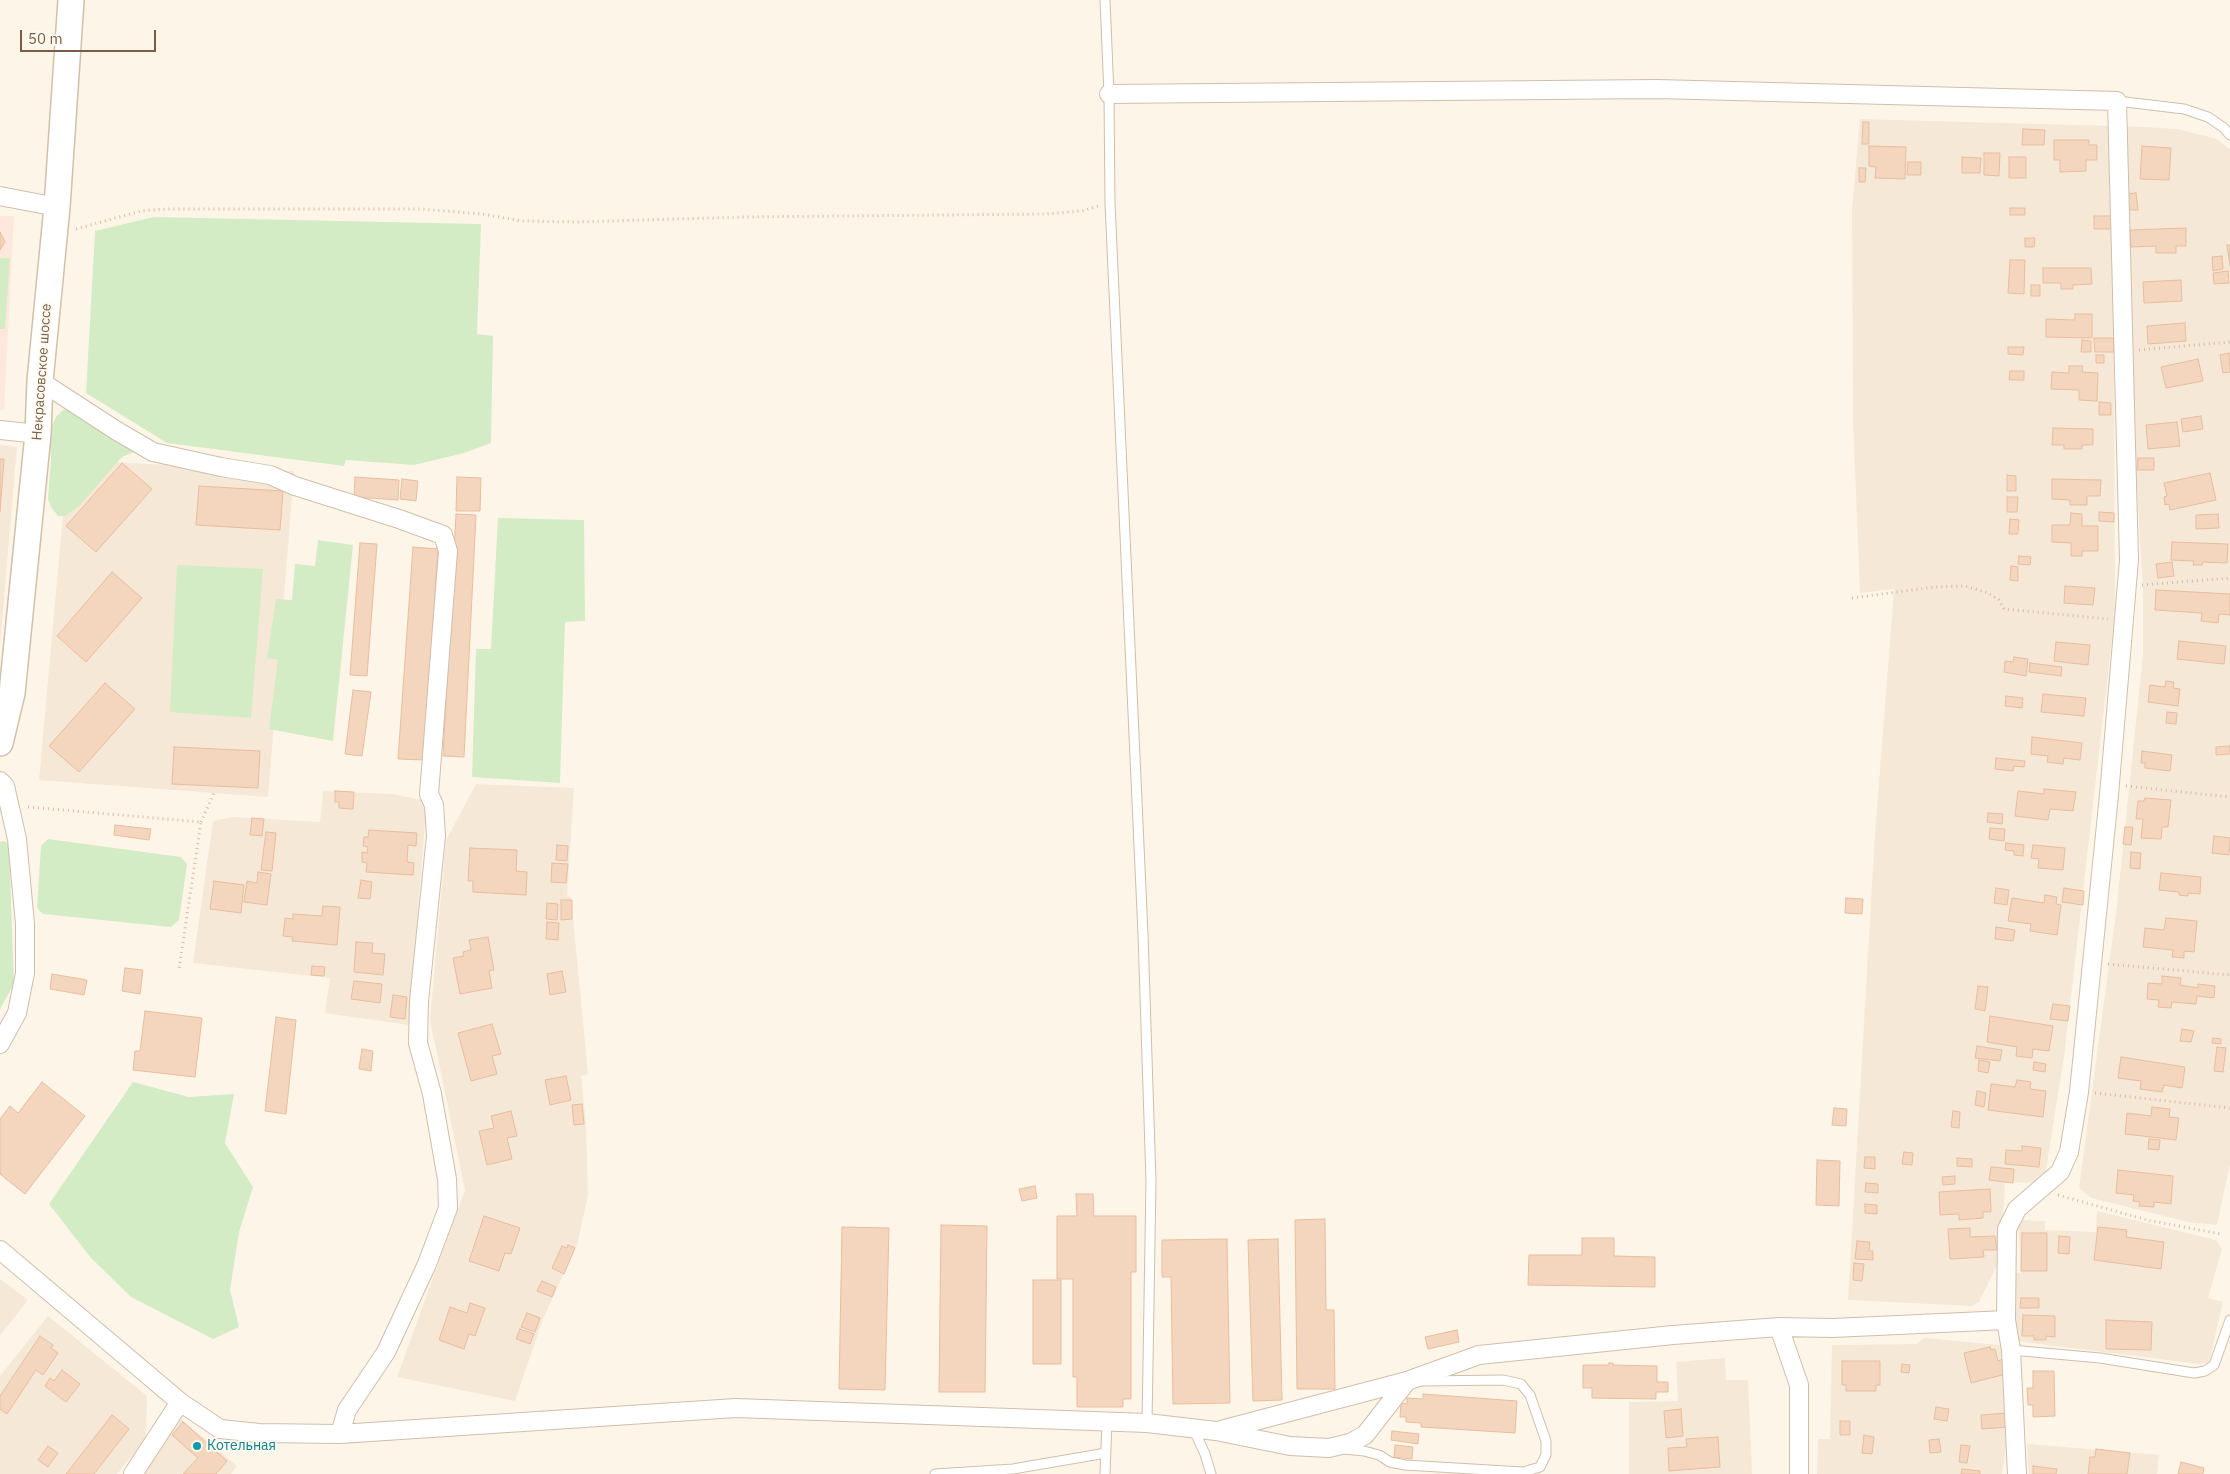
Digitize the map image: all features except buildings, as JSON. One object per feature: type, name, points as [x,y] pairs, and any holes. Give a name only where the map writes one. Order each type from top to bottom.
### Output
[{"type":"street","name":"Некрасовское шоссе","points":[[0,743],[12,693],[38,434],[40,381],[57,206],[71,0]]},
{"type":"street","points":[[1109,94],[1657,89],[2117,101],[2129,560],[2110,784],[2079,1092],[2070,1152],[2060,1172],[2016,1209],[2006,1229],[2006,1320],[2011,1350],[2017,1474]]},
{"type":"street","points":[[0,196],[57,206]]},
{"type":"street","points":[[40,381],[116,431],[153,452],[221,467],[270,475],[295,486],[399,519],[442,535],[448,551],[429,794],[434,805],[436,836],[419,1001],[418,1043],[432,1094],[447,1179],[448,1208],[427,1264],[386,1352],[347,1410],[340,1434]]},
{"type":"street","points":[[0,430],[38,434]]},
{"type":"street","points":[[0,781],[5,786],[17,839],[25,924],[25,973],[17,1013],[0,1044]]},
{"type":"street","points":[[0,1250],[180,1402],[220,1429],[259,1433],[340,1434],[736,1408],[1147,1423],[1216,1431],[1290,1446],[1329,1448],[1350,1443],[1366,1435],[1408,1381]]},
{"type":"street","points":[[1216,1431],[1408,1381],[1479,1355],[1672,1335],[1779,1327],[1833,1328],[2006,1320]]},
{"type":"street","points":[[1779,1327],[1799,1385],[1799,1474]]},
{"type":"street","points":[[133,1474],[180,1402]]},
{"type":"lane","points":[[1105,0],[1109,94],[1110,203],[1142,924],[1150,1172],[1147,1423]]},
{"type":"lane","points":[[2117,101],[2184,109],[2208,117],[2224,128],[2230,135]]},
{"type":"lane","points":[[2011,1350],[2100,1358],[2194,1373],[2206,1371],[2214,1365],[2230,1320]]},
{"type":"lane","points":[[1329,1448],[1364,1451],[1379,1455],[1390,1462],[1406,1465],[1523,1472],[1540,1467],[1546,1455],[1546,1441],[1540,1417],[1530,1395],[1521,1384],[1503,1380],[1408,1381]]},
{"type":"lane","points":[[1105,1474],[1107,1421]]},
{"type":"lane","points":[[1192,1428],[1205,1454],[1211,1474]]},
{"type":"lane","points":[[935,1474],[1014,1469],[1106,1453]]},
{"type":"path","points":[[54,236],[141,210],[420,209],[482,214],[522,221],[576,222],[744,217],[1045,214],[1082,211],[1110,203]]},
{"type":"path","points":[[2124,352],[2230,342]]},
{"type":"path","points":[[2127,586],[2230,578]]},
{"type":"path","points":[[1852,598],[1936,586],[1965,586],[1988,593],[1999,600],[2004,609],[2124,620]]},
{"type":"path","points":[[2110,784],[2230,797]]},
{"type":"path","points":[[179,969],[201,822],[214,793]]},
{"type":"path","points":[[10,806],[201,822]]},
{"type":"path","points":[[2092,963],[2230,975]]},
{"type":"path","points":[[2079,1092],[2230,1108]]},
{"type":"path","points":[[2039,1190],[2147,1220],[2220,1234]]},
{"type":"shaded area","points":[[1860,119],[2113,126],[2115,613],[2064,1057],[2044,1182],[2005,1183],[2000,1259],[1979,1302],[1971,1306],[1848,1300],[1875,834],[1894,589],[1860,593],[1853,422],[1852,209]]},
{"type":"shaded area","points":[[2126,126],[2178,129],[2217,139],[2230,150],[2230,1164],[2217,1225],[2188,1222],[2091,1198],[2079,1188],[2117,905],[2143,654],[2143,590],[2129,357]]},
{"type":"shaded area","points":[[0,216],[14,216],[4,410],[0,410]]},
{"type":"shaded area","points":[[0,445],[17,447],[0,646]]},
{"type":"shaded area","points":[[68,460],[294,471],[268,797],[39,780]]},
{"type":"shaded area","points":[[476,784],[574,788],[567,896],[571,897],[588,1074],[581,1076],[586,1124],[588,1195],[577,1245],[543,1319],[515,1401],[397,1377],[465,1190],[430,1020],[446,840]]},
{"type":"shaded area","points":[[323,791],[392,794],[422,800],[426,811],[409,1025],[325,1013],[330,978],[193,963],[213,821],[232,817],[320,822]]},
{"type":"shaded area","points":[[2097,1211],[2216,1240],[2222,1249],[2208,1298],[2223,1302],[2209,1362],[2200,1364],[2015,1341],[2013,1273],[2021,1273],[2018,1220],[2045,1221],[2045,1230],[2096,1232]]},
{"type":"shaded area","points":[[0,1279],[28,1300],[0,1336]]},
{"type":"shaded area","points":[[48,1316],[147,1396],[146,1439],[117,1474],[0,1474],[0,1376]]},
{"type":"shaded area","points":[[1924,1338],[2001,1345],[2007,1377],[2009,1427],[2002,1474],[1817,1474],[1818,1439],[1830,1439],[1832,1345],[1917,1344]]},
{"type":"shaded area","points":[[1725,1358],[1726,1380],[1748,1380],[1752,1474],[1629,1474],[1629,1402],[1678,1401],[1676,1362]]},
{"type":"shaded area","points":[[180,1418],[237,1466],[231,1474],[140,1474]]},
{"type":"shaded area","points":[[2027,1444],[2159,1455],[2157,1474],[2029,1474]]},
{"type":"green space","points":[[154,217],[481,224],[477,334],[493,336],[491,443],[464,453],[414,465],[346,460],[344,466],[167,443],[86,393],[95,231]]},
{"type":"green space","points":[[0,258],[10,258],[5,329],[0,329]]},
{"type":"green space","points":[[69,409],[135,448],[134,452],[122,457],[79,506],[65,516],[58,516],[48,499],[51,459],[50,430],[56,417],[63,410]]},
{"type":"green space","points":[[498,518],[584,520],[585,621],[565,622],[560,783],[472,777],[476,649],[491,649]]},
{"type":"green space","points":[[318,540],[353,545],[333,741],[269,729],[278,660],[267,658],[276,599],[292,600],[295,564],[315,566]]},
{"type":"green space","points":[[177,565],[263,569],[251,718],[170,712]]},
{"type":"green space","points":[[48,839],[181,857],[187,864],[179,920],[171,927],[43,914],[37,908],[41,846]]},
{"type":"green space","points":[[4,841],[9,844],[14,984],[0,1009],[0,842]]},
{"type":"green space","points":[[133,1082],[189,1097],[234,1094],[225,1143],[253,1187],[239,1232],[230,1290],[239,1327],[213,1339],[131,1297],[91,1258],[49,1204]]},
{"type":"place","name":"Котельная","points":[[197,1446]]}]
